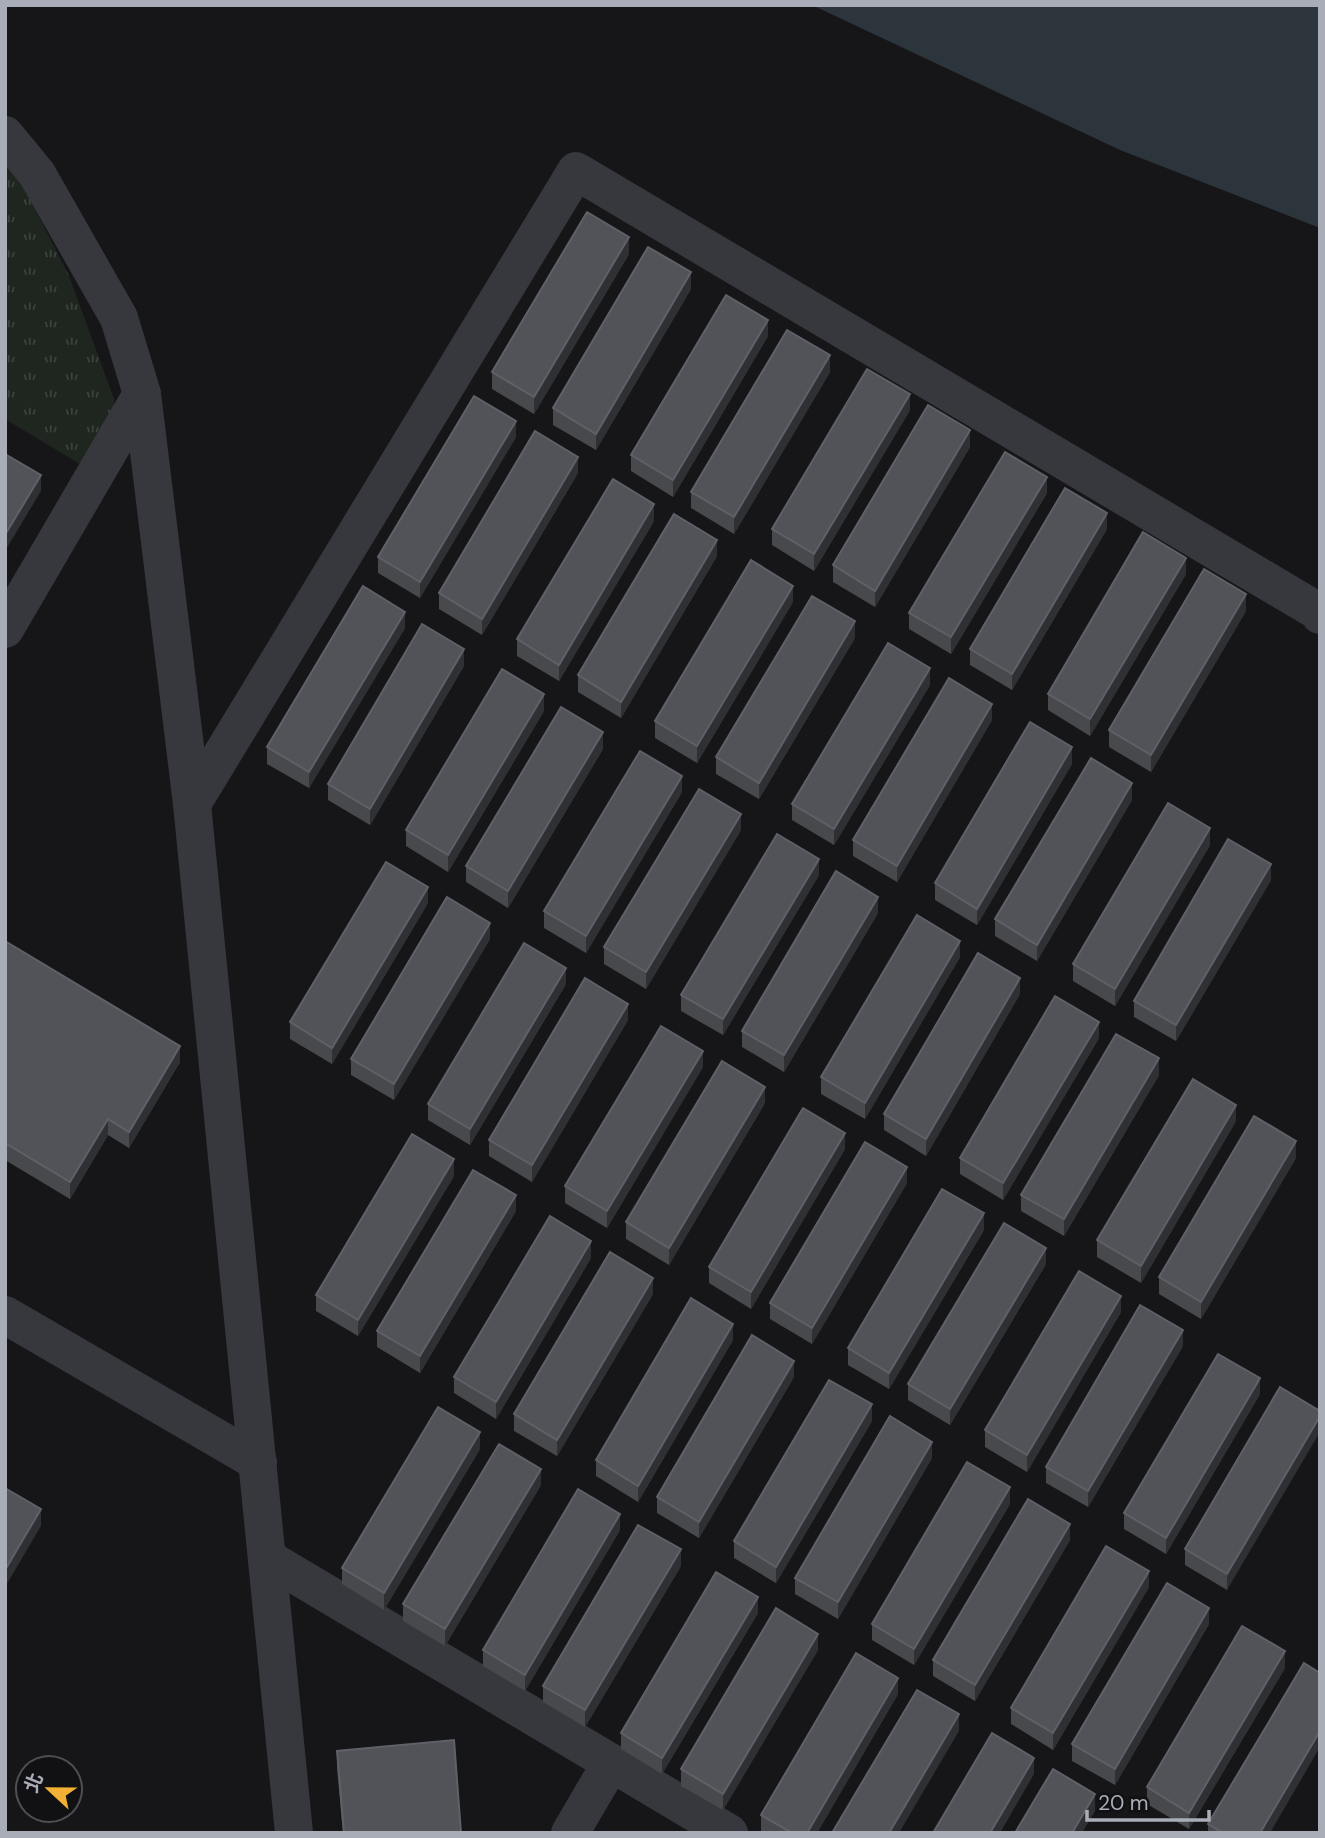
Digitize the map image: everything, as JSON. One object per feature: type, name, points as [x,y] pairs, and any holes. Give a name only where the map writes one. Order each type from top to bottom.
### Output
[{"type":"lane","points":[[5,135],[37,174],[119,318],[142,394],[192,804],[294,1833]]},
{"type":"lane","points":[[192,804],[576,171],[1307,604],[1320,615]]},
{"type":"lane","points":[[5,629],[142,394]]},
{"type":"lane","points":[[5,1314],[258,1462]]},
{"type":"lane","points":[[267,1558],[729,1833]]},
{"type":"lane","points":[[570,1833],[611,1763]]},
{"type":"green space","points":[[5,158],[11,162],[69,276],[114,399],[114,422],[85,467],[5,419]]},
{"type":"shaded area","points":[[812,5],[1320,5],[1320,228],[1120,150]]},
{"type":"building","points":[[587,212],[629,237],[534,397],[492,372]]},
{"type":"building","points":[[648,247],[691,272],[596,434],[553,408]]},
{"type":"building","points":[[726,295],[768,320],[673,480],[631,455]]},
{"type":"building","points":[[787,330],[830,355],[734,517],[691,492]]},
{"type":"building","points":[[867,369],[910,394],[814,554],[772,529]]},
{"type":"building","points":[[474,396],[516,421],[420,582],[378,557]]},
{"type":"building","points":[[928,405],[970,430],[875,591],[833,565]]},
{"type":"building","points":[[535,431],[578,457],[482,619],[439,593]]},
{"type":"building","points":[[1005,452],[1047,477],[951,637],[909,613]]},
{"type":"building","points":[[5,454],[41,475],[5,535]]},
{"type":"building","points":[[613,479],[654,504],[559,665],[517,639]]},
{"type":"building","points":[[1065,488],[1107,513],[1012,674],[970,649]]},
{"type":"building","points":[[674,514],[717,540],[621,702],[578,675]]},
{"type":"building","points":[[1143,532],[1186,558],[1090,719],[1048,694]]},
{"type":"building","points":[[751,560],[793,586],[697,746],[655,721]]},
{"type":"building","points":[[1204,569],[1246,594],[1151,755],[1109,730]]},
{"type":"building","points":[[363,586],[405,612],[309,772],[267,747]]},
{"type":"building","points":[[812,596],[855,621],[759,783],[716,757]]},
{"type":"building","points":[[422,624],[464,649],[370,809],[328,784]]},
{"type":"building","points":[[888,643],[930,668],[834,829],[792,804]]},
{"type":"building","points":[[502,669],[544,694],[448,855],[406,830]]},
{"type":"building","points":[[949,678],[992,704],[897,866],[853,840]]},
{"type":"building","points":[[561,707],[603,732],[508,891],[466,866]]},
{"type":"building","points":[[1030,722],[1072,747],[977,909],[935,883]]},
{"type":"building","points":[[640,751],[682,776],[586,936],[544,911]]},
{"type":"building","points":[[1091,758],[1132,783],[1037,945],[995,919]]},
{"type":"building","points":[[699,789],[741,814],[646,972],[604,947]]},
{"type":"building","points":[[1168,803],[1210,828],[1115,989],[1073,964]]},
{"type":"building","points":[[777,834],[819,859],[723,1019],[681,995]]},
{"type":"building","points":[[1228,839],[1271,864],[1176,1025],[1134,1001]]},
{"type":"building","points":[[386,862],[428,887],[332,1048],[290,1022]]},
{"type":"building","points":[[836,871],[878,897],[784,1055],[742,1031]]},
{"type":"building","points":[[447,897],[490,923],[394,1084],[351,1059]]},
{"type":"building","points":[[917,915],[960,941],[865,1103],[821,1077]]},
{"type":"building","points":[[5,941],[180,1046],[129,1132],[108,1119],[70,1182],[5,1143]]},
{"type":"building","points":[[524,943],[566,968],[470,1129],[428,1104]]},
{"type":"building","points":[[978,953],[1020,978],[926,1139],[884,1114]]},
{"type":"building","points":[[585,978],[628,1004],[532,1165],[489,1140]]},
{"type":"building","points":[[1055,996],[1099,1022],[1003,1183],[960,1158]]},
{"type":"building","points":[[661,1026],[703,1051],[607,1211],[565,1186]]},
{"type":"building","points":[[1116,1034],[1159,1058],[1064,1219],[1021,1195]]},
{"type":"building","points":[[722,1061],[765,1087],[669,1248],[626,1222]]},
{"type":"building","points":[[1193,1079],[1236,1105],[1141,1266],[1097,1240]]},
{"type":"building","points":[[803,1108],[845,1133],[751,1292],[709,1267]]},
{"type":"building","points":[[1254,1116],[1296,1141],[1201,1302],[1159,1277]]},
{"type":"building","points":[[412,1134],[454,1159],[358,1320],[316,1295]]},
{"type":"building","points":[[865,1142],[907,1167],[812,1328],[770,1303]]},
{"type":"building","points":[[473,1170],[516,1195],[420,1356],[377,1331]]},
{"type":"building","points":[[942,1189],[984,1213],[889,1373],[848,1348]]},
{"type":"building","points":[[550,1216],[591,1241],[496,1402],[454,1377]]},
{"type":"building","points":[[1004,1223],[1046,1248],[950,1409],[908,1384]]},
{"type":"building","points":[[610,1252],[653,1278],[557,1440],[514,1414]]},
{"type":"building","points":[[1079,1271],[1121,1296],[1027,1455],[985,1430]]},
{"type":"building","points":[[691,1298],[733,1324],[638,1486],[596,1460]]},
{"type":"building","points":[[1140,1305],[1183,1330],[1088,1491],[1046,1467]]},
{"type":"building","points":[[752,1335],[794,1361],[699,1522],[657,1497]]},
{"type":"building","points":[[1218,1354],[1260,1378],[1166,1538],[1124,1513]]},
{"type":"building","points":[[829,1380],[872,1404],[776,1567],[734,1541]]},
{"type":"building","points":[[1280,1387],[1320,1411],[1320,1416],[1227,1574],[1185,1549]]},
{"type":"building","points":[[438,1407],[480,1432],[384,1593],[342,1568]]},
{"type":"building","points":[[890,1416],[932,1442],[838,1602],[795,1578]]},
{"type":"building","points":[[499,1444],[541,1469],[445,1629],[403,1604]]},
{"type":"building","points":[[967,1462],[1010,1487],[914,1649],[872,1624]]},
{"type":"building","points":[[5,1488],[41,1509],[5,1570]]},
{"type":"building","points":[[578,1489],[620,1514],[525,1675],[483,1650]]},
{"type":"building","points":[[1028,1499],[1070,1524],[975,1685],[933,1660]]},
{"type":"building","points":[[638,1525],[681,1549],[585,1710],[543,1686]]},
{"type":"building","points":[[1106,1546],[1149,1571],[1053,1733],[1011,1708]]},
{"type":"building","points":[[716,1572],[758,1597],[662,1758],[621,1733]]},
{"type":"building","points":[[1167,1583],[1209,1608],[1115,1769],[1072,1744]]},
{"type":"building","points":[[776,1608],[818,1634],[723,1794],[681,1769]]},
{"type":"building","points":[[1242,1626],[1285,1651],[1189,1813],[1147,1787]]},
{"type":"building","points":[[856,1653],[898,1678],[807,1833],[792,1833],[761,1815]]},
{"type":"building","points":[[1304,1663],[1320,1673],[1320,1731],[1260,1833],[1223,1833],[1208,1824]]},
{"type":"building","points":[[917,1690],[959,1714],[889,1833],[832,1833]]},
{"type":"building","points":[[992,1733],[1034,1758],[990,1833],[933,1833]]},
{"type":"building","points":[[454,1740],[461,1833],[344,1833],[337,1751]]},
{"type":"building","points":[[1053,1769],[1095,1794],[1072,1833],[1015,1833]]}]
